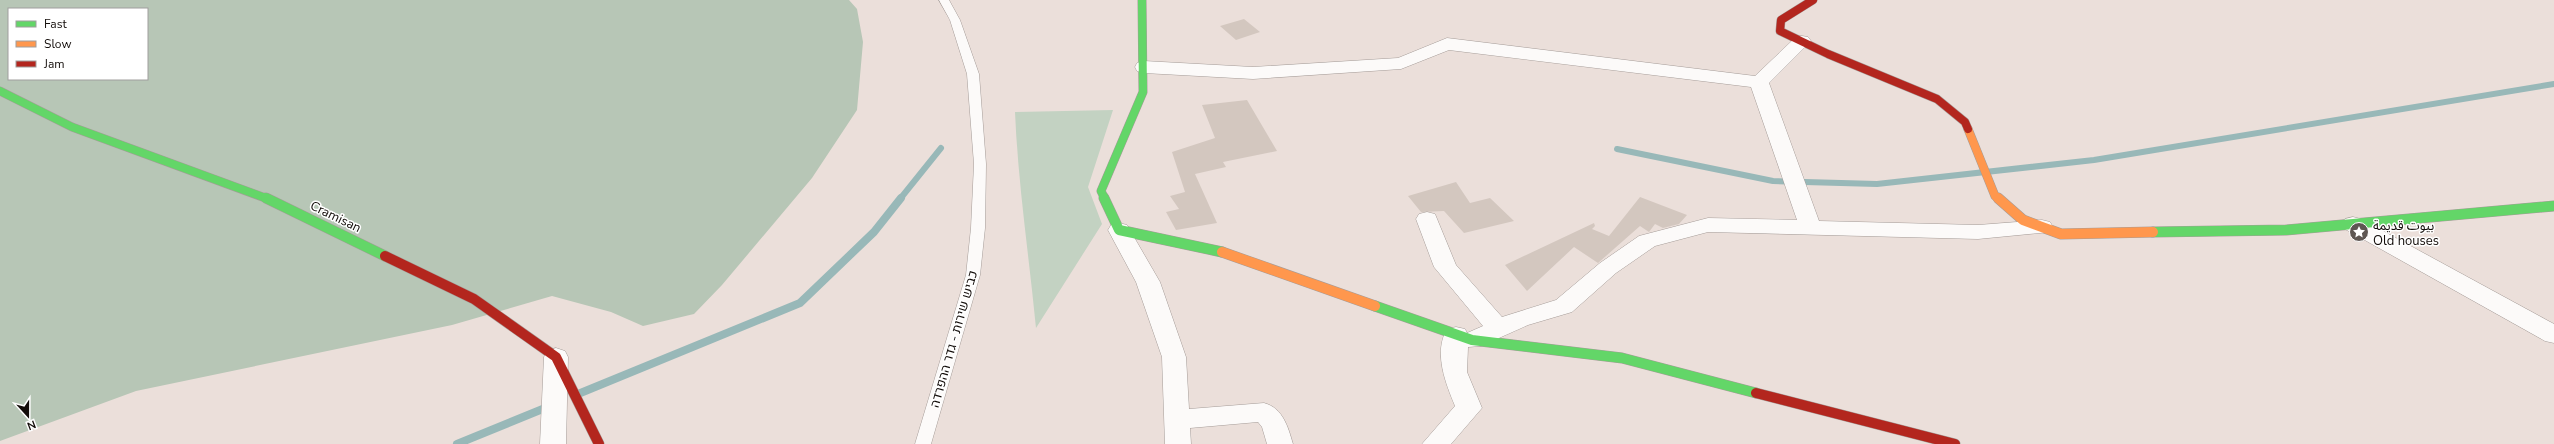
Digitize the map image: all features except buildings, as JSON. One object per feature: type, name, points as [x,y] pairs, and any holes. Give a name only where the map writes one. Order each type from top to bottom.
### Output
[{"type":"street","points":[[1142,0],[1144,67],[1143,92],[1101,191],[1148,282],[1174,357],[1178,432],[1264,412],[1274,424],[1280,444]]},
{"type":"street","points":[[1813,0],[1781,20],[1780,30],[1802,41],[1937,99],[1965,122],[1995,196],[2023,220],[2061,234],[2286,230],[2554,206]]},
{"type":"street","points":[[1144,67],[1253,73],[1401,63],[1447,44],[1758,82],[1802,41]]},
{"type":"street","points":[[1758,82],[1810,226]]},
{"type":"street","name":"Cramisan","points":[[0,91],[72,128],[278,203],[474,299],[556,357],[599,444]]},
{"type":"street","points":[[1427,219],[1445,267],[1498,328]]},
{"type":"street","points":[[2353,224],[2554,335]]},
{"type":"street","points":[[1464,337],[1498,328],[1564,306],[1608,268],[1647,241],[1708,225],[1810,226],[1978,232],[2042,227]]},
{"type":"street","points":[[1120,230],[1225,253],[1464,337],[1622,358],[1955,444]]},
{"type":"street","points":[[1435,444],[1469,408],[1454,372],[1464,337]]},
{"type":"street","points":[[552,444],[556,357]]},
{"type":"lane","name":"כביש שירות - גדר ההפרדה","points":[[923,444],[973,275],[978,228],[980,164],[972,74],[955,20],[944,0]]},
{"type":"green space","points":[[0,0],[849,0],[857,9],[863,42],[857,110],[812,178],[722,285],[694,314],[643,326],[611,312],[552,296],[452,325],[136,391],[0,441]]},
{"type":"green space","points":[[1113,110],[1088,187],[1102,224],[1036,328],[1021,193],[1015,112]]},
{"type":"waterway","points":[[1617,149],[1773,181],[1877,184],[2094,160],[2554,84]]},
{"type":"waterway","points":[[900,199],[941,148]]},
{"type":"waterway","points":[[578,394],[800,303],[874,232],[901,198]]},
{"type":"waterway","points":[[457,444],[550,406]]},
{"type":"traffic: fast","points":[[1142,0],[1143,92],[1101,191],[1119,230],[1222,252]]},
{"type":"traffic: fast","points":[[0,91],[72,127],[278,203],[385,256]]},
{"type":"traffic: fast","points":[[2153,232],[2286,230],[2554,206]]},
{"type":"traffic: fast","points":[[1375,306],[1472,340],[1622,358],[1756,393]]},
{"type":"traffic: slow","points":[[1968,129],[1995,196],[2023,220],[2061,234],[2153,232]]},
{"type":"traffic: slow","points":[[1222,252],[1375,306]]},
{"type":"traffic: jam","points":[[1813,0],[1781,20],[1780,31],[1828,54],[1937,99],[1965,122],[1968,129]]},
{"type":"traffic: jam","points":[[385,256],[474,299],[556,357],[599,444]]},
{"type":"traffic: jam","points":[[1756,393],[1955,444]]},
{"type":"place","name":"بيوت قديمة Old houses","points":[[2359,232]]}]
